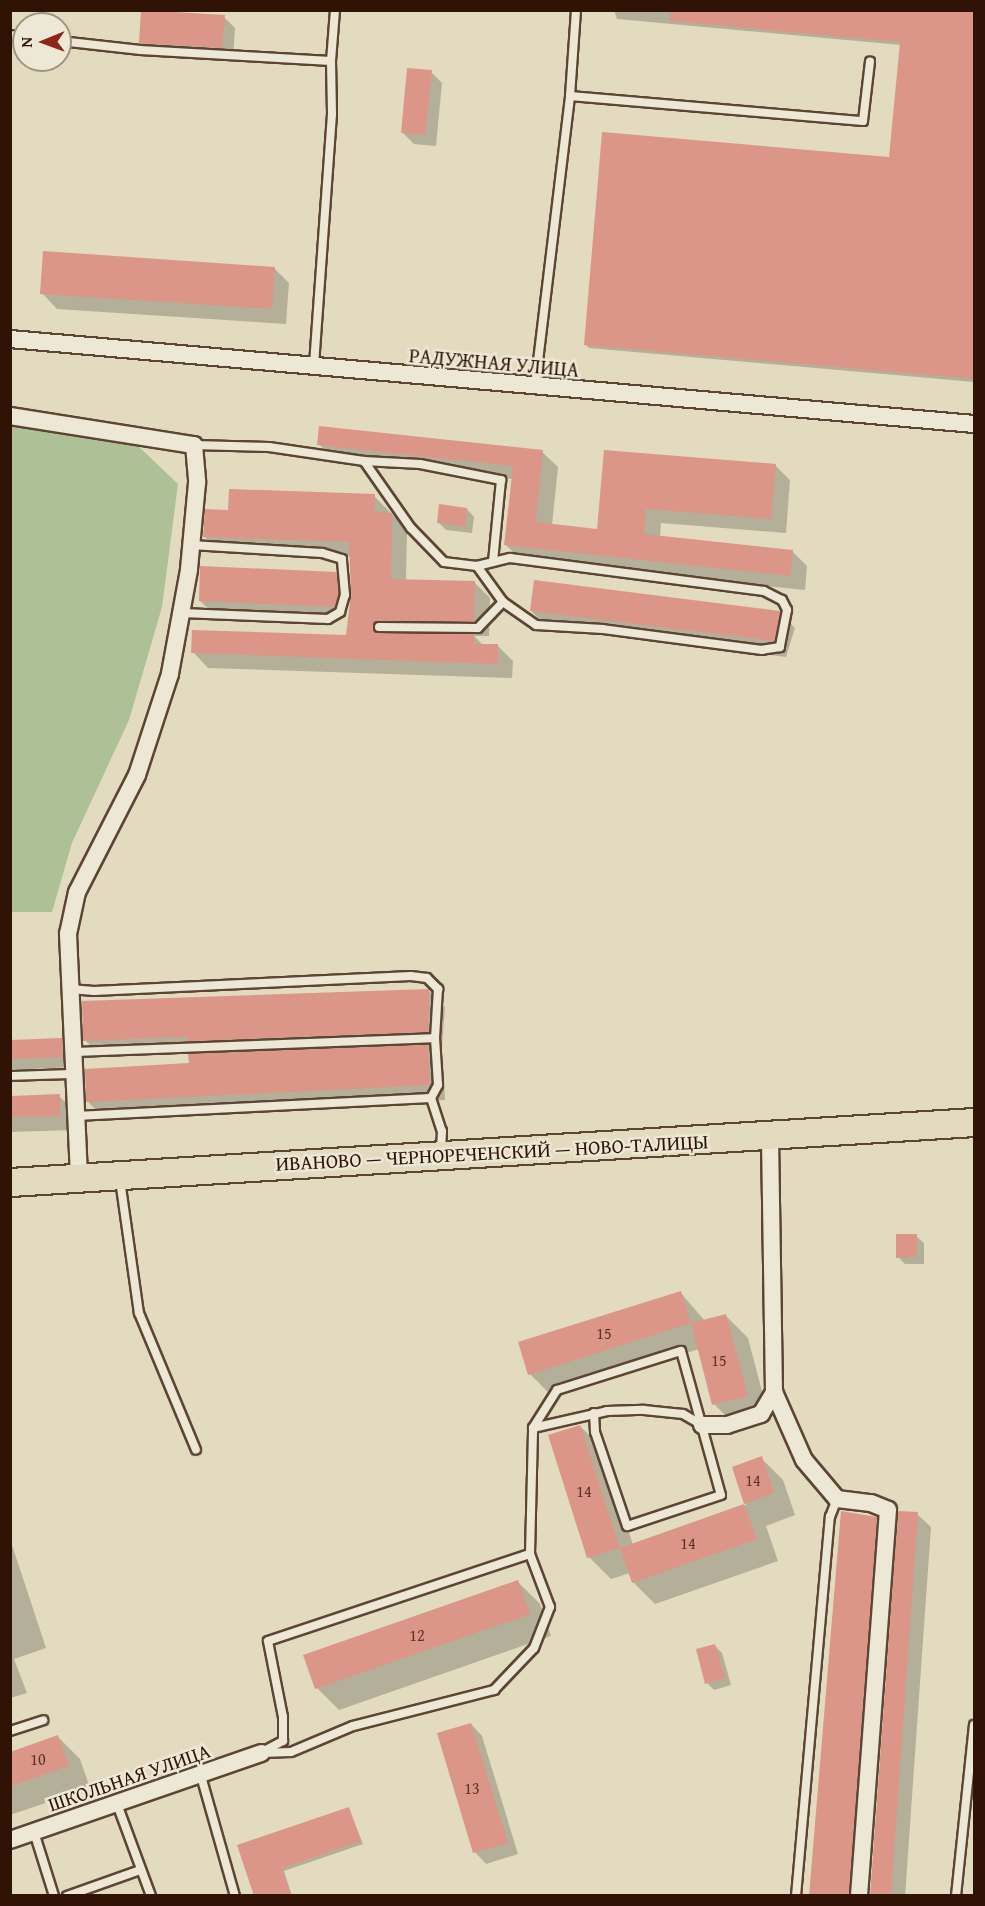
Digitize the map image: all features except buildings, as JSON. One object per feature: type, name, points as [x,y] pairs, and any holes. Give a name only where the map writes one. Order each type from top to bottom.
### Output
[{"type":"main road","name":"ИВАНОВО — ЧЕРНОРЕЧЕНСКИЙ — НОВО-ТАЛИЦЫ","points":[[10,1182],[975,1122]]},
{"type":"street","name":"РАДУЖНАЯ УЛИЦА","points":[[10,339],[314,368],[975,424]]},
{"type":"street","points":[[10,416],[194,445],[197,483],[191,545],[182,613],[158,719],[137,775],[77,892],[68,934],[79,1177]]},
{"type":"street","points":[[770,1136],[774,1392],[804,1460],[837,1499],[870,1503],[888,1510],[859,1896]]},
{"type":"street","points":[[702,1425],[727,1425],[761,1414],[774,1392]]},
{"type":"street","name":"ШКОЛЬНАЯ УЛИЦА","points":[[10,1840],[201,1776],[261,1753]]},
{"type":"lane","points":[[314,368],[332,114],[331,61],[334,10]]},
{"type":"lane","points":[[535,387],[570,96],[576,10]]},
{"type":"lane","points":[[72,42],[140,50],[331,61]]},
{"type":"lane","points":[[570,96],[863,121],[870,61]]},
{"type":"lane","points":[[194,445],[269,447],[364,461],[420,464],[501,480],[493,562]]},
{"type":"lane","points":[[364,461],[411,528],[444,562],[477,566],[510,558],[764,591],[782,600],[788,610],[780,647],[762,650],[603,629],[536,625],[503,602],[477,566]]},
{"type":"lane","points":[[182,613],[328,619],[340,612],[345,595],[342,559],[322,553],[191,545]]},
{"type":"lane","points":[[379,627],[478,628],[503,602]]},
{"type":"lane","points":[[70,989],[94,991],[411,976],[427,978],[438,988],[435,1038],[438,1085],[431,1098],[442,1131],[441,1155]]},
{"type":"lane","points":[[73,1052],[435,1038]]},
{"type":"lane","points":[[10,1076],[74,1074]]},
{"type":"lane","points":[[76,1116],[431,1098]]},
{"type":"lane","points":[[120,1174],[139,1313],[196,1450]]},
{"type":"lane","points":[[261,1753],[291,1752],[353,1725],[494,1690],[534,1648],[550,1607],[530,1554],[533,1428],[557,1390],[681,1351],[721,1495],[627,1526],[595,1432],[594,1413]]},
{"type":"lane","points":[[533,1428],[594,1413],[644,1410],[682,1414],[702,1425]]},
{"type":"lane","points":[[796,1896],[829,1529],[837,1499]]},
{"type":"lane","points":[[261,1753],[283,1741],[283,1717],[268,1641],[530,1554]]},
{"type":"lane","points":[[10,1731],[43,1720]]},
{"type":"lane","points":[[956,1896],[975,1725]]},
{"type":"lane","points":[[201,1776],[236,1896]]},
{"type":"lane","points":[[117,1804],[151,1896]]},
{"type":"lane","points":[[34,1832],[54,1896]]},
{"type":"lane","points":[[67,1896],[140,1870]]},
{"type":"green space","points":[[10,426],[137,445],[178,484],[162,607],[129,720],[72,843],[52,912],[11,912]]}]
